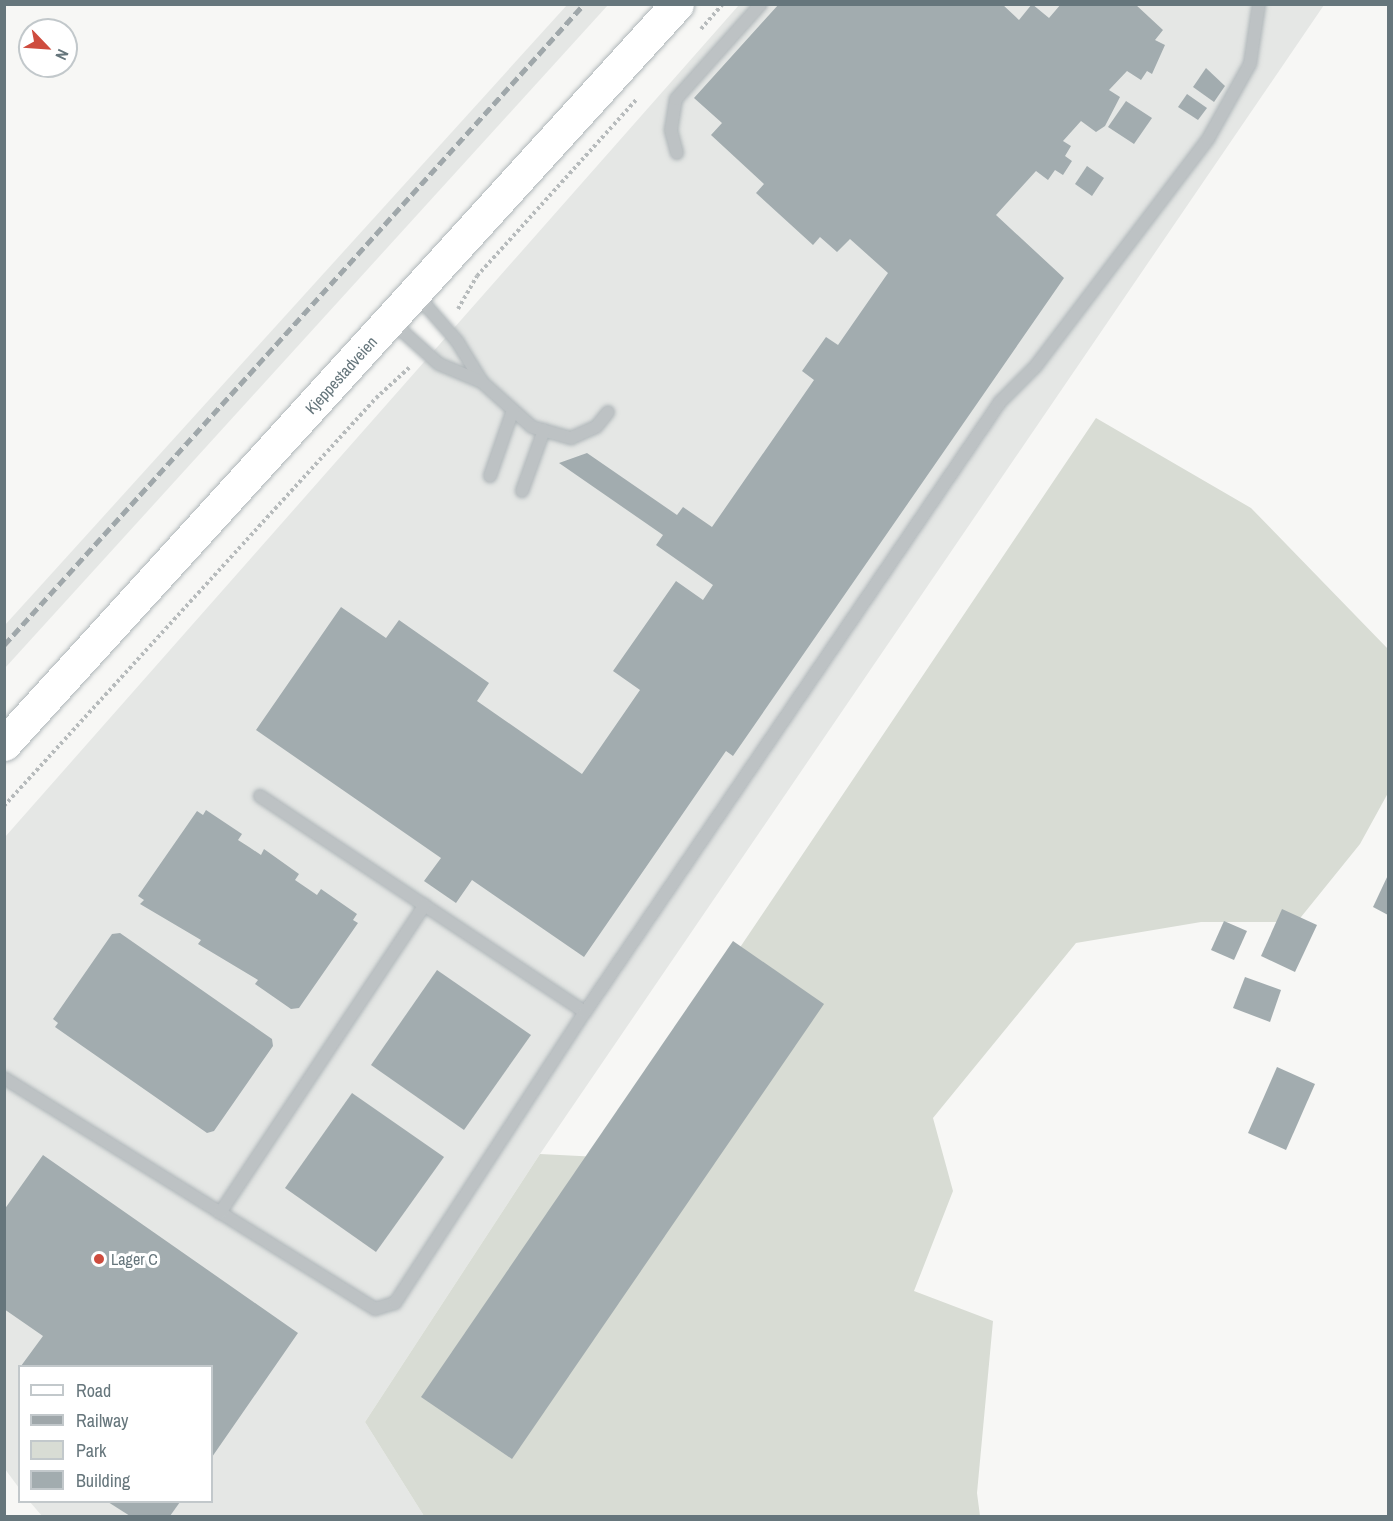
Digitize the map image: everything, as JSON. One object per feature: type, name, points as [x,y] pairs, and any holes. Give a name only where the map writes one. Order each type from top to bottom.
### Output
[{"type":"main road","name":"Kjeppestadveien","points":[[4,744],[677,4]]},
{"type":"lane","points":[[677,153],[671,130],[676,99],[761,4]]},
{"type":"lane","points":[[4,1078],[375,1309],[395,1303],[585,1012],[1000,402],[1035,367],[1208,139],[1250,64],[1259,4]]},
{"type":"lane","points":[[415,293],[458,341],[482,382],[513,410],[544,430],[571,438],[596,427],[608,412]]},
{"type":"lane","points":[[390,320],[439,364],[482,382]]},
{"type":"lane","points":[[490,476],[513,410]]},
{"type":"lane","points":[[522,491],[544,430]]},
{"type":"lane","points":[[260,796],[585,1012]]},
{"type":"lane","points":[[220,1213],[425,905]]},
{"type":"path","points":[[691,40],[723,4]]},
{"type":"path","points":[[456,314],[477,276],[644,92]]},
{"type":"path","points":[[4,806],[376,398],[410,368]]},
{"type":"shaded area","points":[[567,5],[608,5],[5,668],[5,625]]},
{"type":"shaded area","points":[[739,5],[1324,5],[540,1154],[365,1422],[424,1516],[42,1516],[31,1503],[213,1503],[213,1365],[18,1365],[18,1487],[5,1469],[5,837]]},
{"type":"green space","points":[[1096,418],[1251,508],[1388,649],[1388,793],[1360,844],[1297,922],[1201,922],[1076,943],[933,1118],[953,1191],[914,1291],[993,1321],[977,1493],[980,1516],[424,1516],[365,1422],[540,1154],[599,1157]]},
{"type":"building","points":[[779,4],[1002,4],[1019,20],[1032,4],[1049,18],[1061,4],[1135,4],[1163,30],[1155,40],[1165,45],[1152,74],[1147,71],[1141,80],[1127,71],[1109,90],[1120,97],[1105,126],[1096,132],[1081,121],[1063,141],[1071,146],[1065,156],[1072,161],[1063,175],[1055,170],[1048,180],[1036,171],[996,215],[1064,278],[733,756],[726,751],[584,957],[472,880],[456,903],[424,881],[441,858],[256,730],[341,607],[386,638],[399,620],[489,683],[477,701],[582,774],[640,690],[613,671],[676,581],[703,600],[713,585],[656,545],[663,535],[559,463],[587,453],[677,515],[683,507],[712,527],[814,380],[802,371],[826,337],[838,345],[888,273],[850,239],[837,252],[820,237],[813,245],[756,193],[764,184],[711,135],[722,123],[694,98]]},
{"type":"building","points":[[1206,68],[1225,86],[1214,102],[1193,87]]},
{"type":"building","points":[[1187,94],[1207,108],[1198,120],[1178,107]]},
{"type":"building","points":[[1126,101],[1152,118],[1134,144],[1108,127]]},
{"type":"building","points":[[1087,166],[1104,178],[1092,196],[1075,184]]},
{"type":"building","points":[[206,810],[242,834],[238,840],[261,855],[264,849],[299,874],[295,880],[317,895],[321,889],[357,914],[353,920],[358,923],[299,1008],[291,1009],[255,984],[258,980],[198,944],[201,940],[140,904],[144,900],[138,896],[197,811],[203,815]]},
{"type":"building","points":[[1388,875],[1388,915],[1373,907]]},
{"type":"building","points":[[1282,909],[1317,925],[1295,972],[1261,956]]},
{"type":"building","points":[[1224,921],[1247,931],[1234,960],[1211,950]]},
{"type":"building","points":[[120,933],[272,1039],[273,1046],[214,1131],[207,1133],[55,1027],[58,1023],[53,1019],[112,934]]},
{"type":"building","points":[[733,941],[824,1004],[512,1459],[421,1397]]},
{"type":"building","points":[[437,970],[531,1035],[464,1130],[371,1065]]},
{"type":"building","points":[[1245,977],[1281,990],[1270,1022],[1233,1008]]},
{"type":"building","points":[[1277,1067],[1315,1084],[1286,1150],[1248,1133]]},
{"type":"building","points":[[352,1093],[444,1157],[376,1252],[285,1188]]},
{"type":"building","name":"Lager C","points":[[43,1155],[298,1333],[213,1456],[213,1365],[22,1365],[43,1336],[4,1309],[4,1210]]},
{"type":"building","points":[[110,1503],[179,1503],[170,1516],[130,1516]]},
{"type":"railway","points":[[4,645],[584,4]]},
{"type":"place","name":"Lager C","points":[[99,1259]]}]
